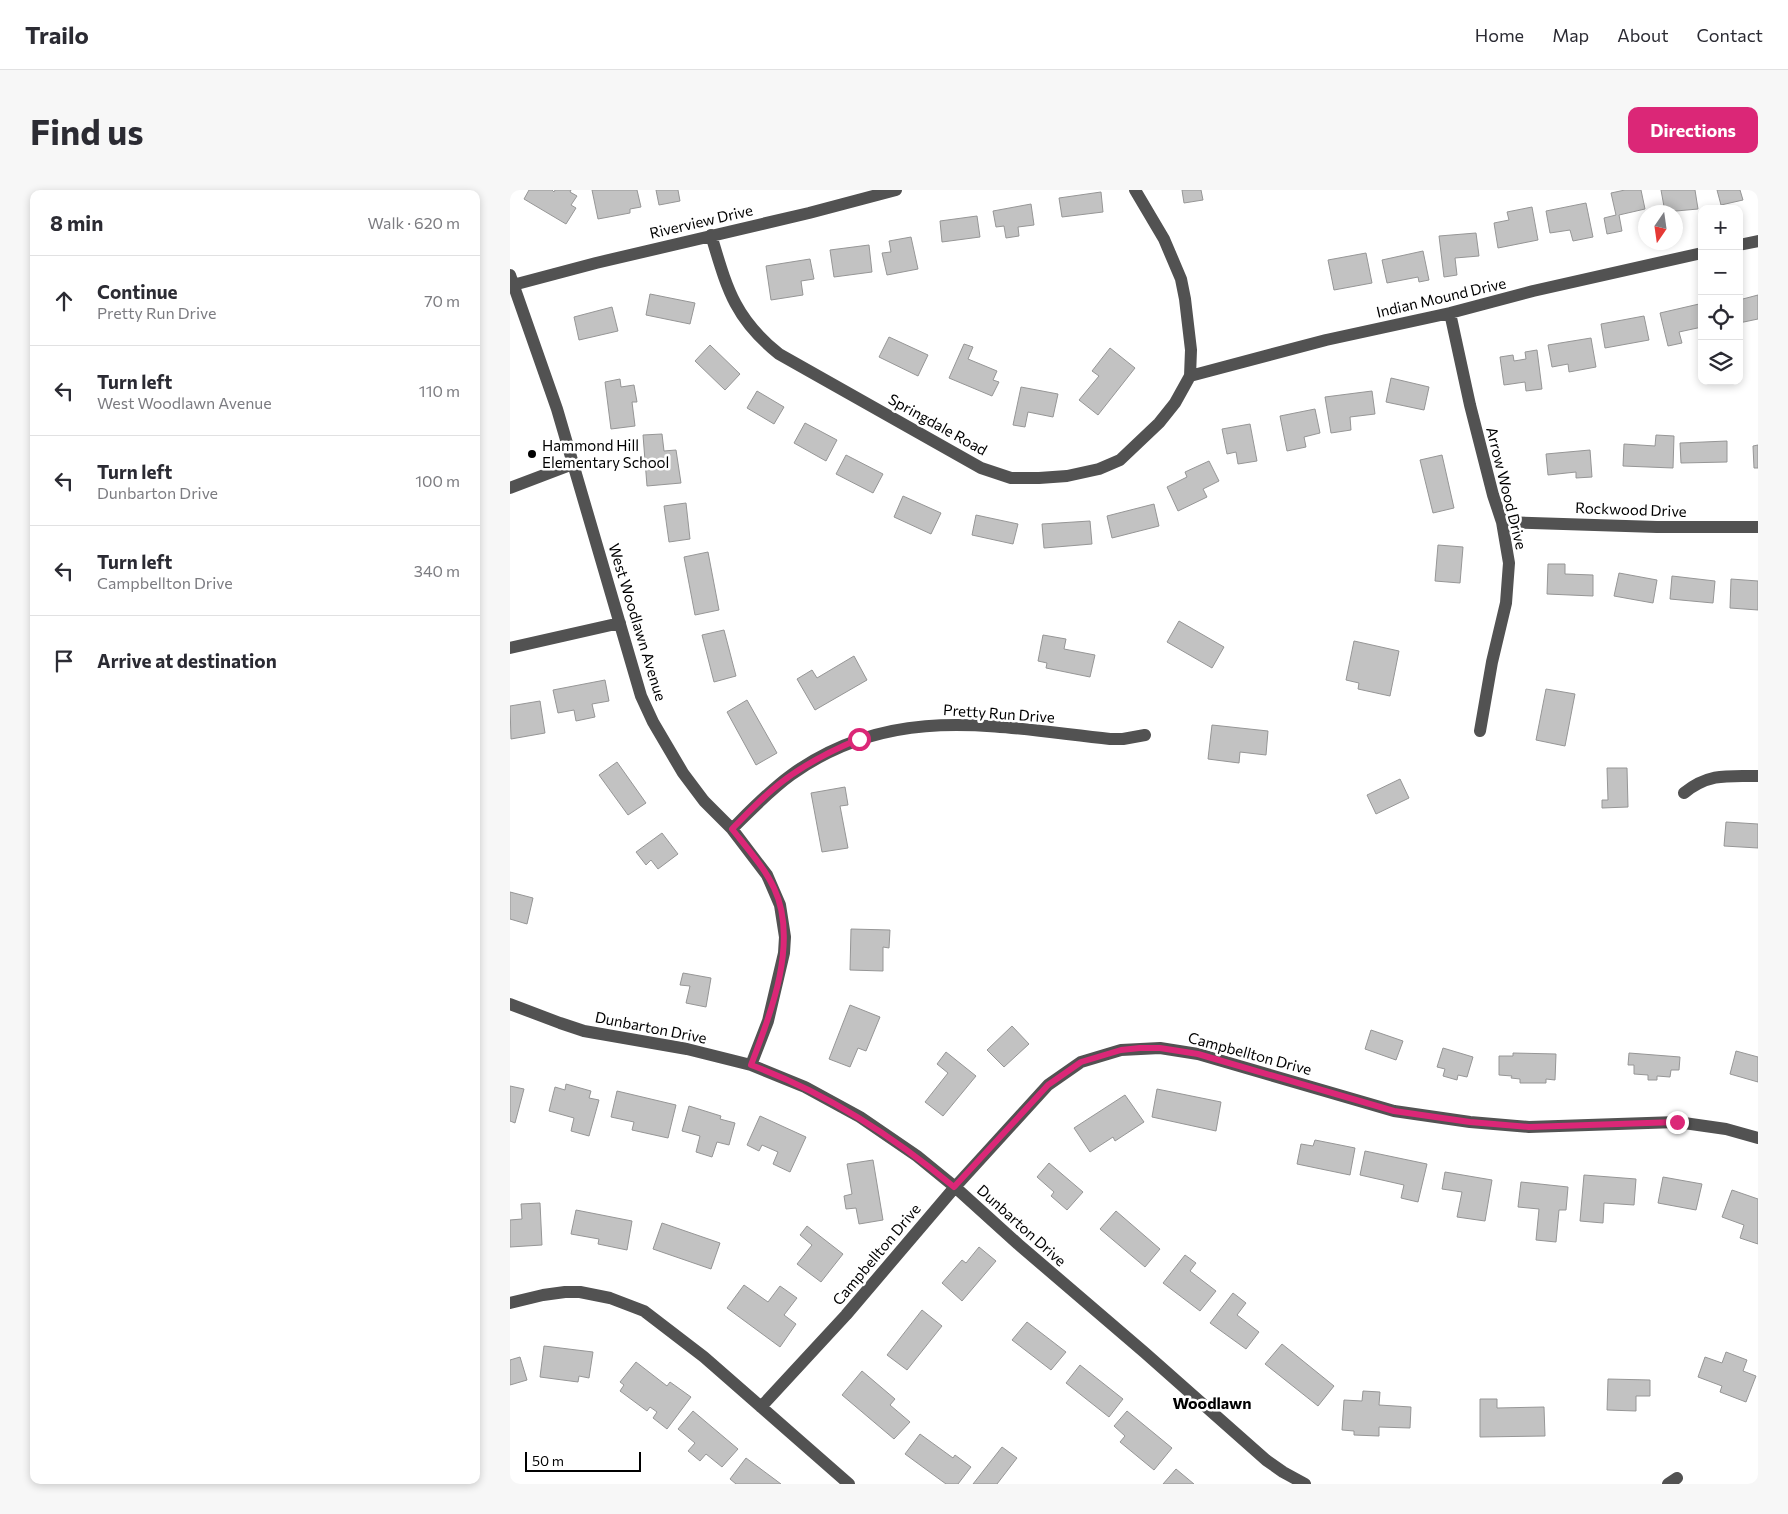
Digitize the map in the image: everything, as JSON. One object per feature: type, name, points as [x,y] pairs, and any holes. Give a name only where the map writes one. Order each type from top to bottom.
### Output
[{"type":"street","name":"Riverview Drive","points":[[512,280],[809,213],[896,190]]},
{"type":"street","points":[[1135,190],[1164,239],[1181,279],[1189,324],[1190,376]]},
{"type":"street","name":"Springdale Road","points":[[711,235],[725,283],[732,299],[751,328],[779,354],[981,468],[1011,478],[1067,476],[1099,469],[1120,460],[1159,423],[1175,403],[1190,376]]},
{"type":"street","points":[[1743,244],[1758,241]]},
{"type":"street","name":"Indian Mound Drive","points":[[1190,376],[1326,340],[1450,313],[1533,291],[1698,255]]},
{"type":"street","name":"West Woodlawn Avenue","points":[[512,280],[556,409],[642,696],[653,722],[682,773],[704,801],[732,829],[767,875],[780,905],[784,921],[784,953],[768,1021],[751,1065]]},
{"type":"street","name":"Arrow Wood Drive","points":[[1450,313],[1470,405],[1493,496],[1502,522],[1507,549],[1508,583],[1506,603],[1492,662],[1480,731]]},
{"type":"street","points":[[510,487],[573,464]]},
{"type":"street","name":"Rockwood Drive","points":[[1502,522],[1657,527],[1758,527]]},
{"type":"street","points":[[510,648],[620,623]]},
{"type":"street","name":"Pretty Run Drive","points":[[732,829],[772,790],[792,774],[836,749],[876,733],[931,725],[959,725],[1110,739],[1123,739],[1145,734]]},
{"type":"street","points":[[1684,793],[1693,786],[1713,777],[1758,776]]},
{"type":"street","name":"Dunbarton Drive","points":[[510,1004],[584,1031],[687,1049],[751,1065],[805,1087],[860,1117],[917,1156],[954,1187],[1266,1460],[1283,1472],[1306,1484]]},
{"type":"street","name":"Campbellton Drive","points":[[762,1407],[852,1308],[954,1187],[1048,1085],[1081,1062],[1121,1050],[1160,1048],[1198,1054],[1394,1111],[1470,1122],[1529,1127],[1677,1122],[1726,1129],[1758,1138]]},
{"type":"street","points":[[510,1303],[543,1295],[580,1292],[610,1298],[644,1311],[704,1357],[849,1484]]},
{"type":"building","points":[[529,190],[552,190],[554,192],[555,190],[571,190],[570,192],[577,196],[571,205],[576,208],[566,224],[524,199]]},
{"type":"building","points":[[592,190],[637,190],[641,207],[630,209],[630,213],[598,219]]},
{"type":"building","points":[[656,190],[678,190],[680,201],[659,205]]},
{"type":"building","points":[[1182,190],[1201,190],[1203,200],[1184,203]]},
{"type":"building","points":[[1625,190],[1641,190],[1644,205],[1638,205],[1638,211],[1619,215],[1622,231],[1607,234],[1604,218],[1616,215],[1611,193]]},
{"type":"building","points":[[1661,190],[1695,190],[1698,209],[1683,210],[1683,205],[1664,205]]},
{"type":"building","points":[[1717,190],[1740,190],[1743,200],[1721,205]]},
{"type":"building","points":[[1101,192],[1103,212],[1062,217],[1059,198]]},
{"type":"building","points":[[1586,203],[1593,237],[1573,241],[1570,230],[1550,233],[1546,211]]},
{"type":"building","points":[[1031,204],[1034,225],[1018,227],[1019,236],[1006,238],[1004,226],[996,227],[993,211]]},
{"type":"building","points":[[1532,207],[1538,240],[1498,248],[1494,223],[1509,220],[1507,212]]},
{"type":"building","points":[[977,216],[980,237],[942,242],[940,221]]},
{"type":"building","points":[[1476,233],[1479,256],[1455,258],[1457,275],[1444,277],[1439,236]]},
{"type":"building","points":[[911,237],[918,269],[887,275],[882,253],[891,252],[889,241]]},
{"type":"building","points":[[869,245],[872,272],[834,277],[830,250]]},
{"type":"building","points":[[1423,251],[1429,280],[1419,282],[1418,277],[1387,283],[1382,260]]},
{"type":"building","points":[[1366,253],[1372,283],[1334,290],[1328,260]]},
{"type":"building","points":[[810,259],[814,279],[801,281],[803,295],[771,300],[766,266]]},
{"type":"building","points":[[650,294],[695,303],[690,324],[646,315]]},
{"type":"building","points":[[1758,295],[1758,319],[1743,322],[1743,299]]},
{"type":"building","points":[[1698,304],[1698,328],[1679,332],[1682,343],[1668,346],[1660,313]]},
{"type":"building","points":[[612,307],[618,331],[579,340],[574,317]]},
{"type":"building","points":[[1644,316],[1649,340],[1605,348],[1601,324]]},
{"type":"building","points":[[889,337],[928,355],[918,376],[879,357]]},
{"type":"building","points":[[1591,338],[1596,367],[1569,372],[1568,364],[1552,367],[1548,345]]},
{"type":"building","points":[[964,344],[973,347],[968,359],[997,371],[993,380],[999,382],[992,396],[949,378]]},
{"type":"building","points":[[710,345],[740,374],[725,390],[695,361]]},
{"type":"building","points":[[1110,348],[1135,368],[1098,415],[1079,400],[1099,376],[1092,371]]},
{"type":"building","points":[[1537,350],[1542,389],[1526,391],[1525,382],[1504,385],[1500,357],[1513,355],[1514,361],[1526,359],[1525,352]]},
{"type":"building","points":[[1391,378],[1429,387],[1424,410],[1386,402]]},
{"type":"building","points":[[620,379],[621,387],[634,385],[637,402],[632,402],[635,426],[611,429],[605,382]]},
{"type":"building","points":[[1021,387],[1058,394],[1053,417],[1028,412],[1025,427],[1013,425]]},
{"type":"building","points":[[757,391],[784,407],[774,424],[747,408]]},
{"type":"building","points":[[1372,391],[1375,414],[1350,417],[1351,430],[1331,433],[1325,397]]},
{"type":"building","points":[[1315,409],[1320,433],[1304,437],[1306,447],[1287,451],[1280,416]]},
{"type":"building","points":[[805,423],[837,440],[826,461],[794,443]]},
{"type":"building","points":[[1250,424],[1257,461],[1238,464],[1236,452],[1227,454],[1222,429]]},
{"type":"building","points":[[662,434],[664,451],[676,450],[681,483],[647,486],[643,435]]},
{"type":"building","points":[[1656,435],[1674,436],[1673,468],[1623,466],[1624,444],[1655,446]]},
{"type":"building","points":[[1727,441],[1727,462],[1681,463],[1680,443]]},
{"type":"building","points":[[1758,445],[1758,468],[1754,468],[1753,446]]},
{"type":"building","points":[[1590,450],[1592,477],[1576,478],[1576,472],[1548,475],[1546,454]]},
{"type":"building","points":[[846,455],[883,474],[873,493],[836,474]]},
{"type":"building","points":[[1442,455],[1454,508],[1433,513],[1420,460]]},
{"type":"building","points":[[1209,461],[1219,481],[1203,489],[1207,497],[1178,511],[1167,487],[1187,477],[1185,472]]},
{"type":"building","points":[[903,496],[941,513],[931,534],[894,517]]},
{"type":"building","points":[[686,503],[690,539],[669,542],[664,506]]},
{"type":"building","points":[[1154,504],[1159,526],[1112,538],[1107,516]]},
{"type":"building","points":[[976,515],[1018,524],[1013,544],[972,535]]},
{"type":"building","points":[[1090,521],[1092,544],[1044,548],[1042,524]]},
{"type":"building","points":[[1438,545],[1463,547],[1460,583],[1435,581]]},
{"type":"building","points":[[708,552],[719,610],[695,615],[684,557]]},
{"type":"building","points":[[1548,564],[1565,564],[1565,574],[1593,575],[1593,596],[1547,594]]},
{"type":"building","points":[[1619,573],[1657,580],[1653,603],[1614,596]]},
{"type":"building","points":[[1672,576],[1715,581],[1713,603],[1670,599]]},
{"type":"building","points":[[1731,579],[1758,581],[1758,610],[1730,608]]},
{"type":"building","points":[[1179,621],[1224,647],[1212,668],[1167,642]]},
{"type":"building","points":[[724,630],[736,676],[714,682],[702,635]]},
{"type":"building","points":[[1043,635],[1066,639],[1064,649],[1095,655],[1090,677],[1046,668],[1047,663],[1038,661]]},
{"type":"building","points":[[1354,641],[1399,651],[1390,696],[1358,689],[1359,683],[1346,680]]},
{"type":"building","points":[[854,656],[867,680],[815,710],[797,679],[812,670],[817,678]]},
{"type":"building","points":[[605,680],[609,701],[592,704],[595,717],[576,721],[574,710],[558,713],[553,690]]},
{"type":"building","points":[[1546,689],[1575,694],[1565,746],[1536,740]]},
{"type":"building","points":[[747,700],[777,753],[756,765],[727,712]]},
{"type":"building","points":[[540,701],[545,733],[511,739],[510,706]]},
{"type":"building","points":[[1212,725],[1268,731],[1266,755],[1240,752],[1239,763],[1208,759]]},
{"type":"building","points":[[617,762],[646,803],[628,815],[599,775]]},
{"type":"building","points":[[1607,768],[1627,768],[1628,807],[1602,808],[1602,800],[1608,800]]},
{"type":"building","points":[[1400,779],[1409,798],[1376,814],[1367,795]]},
{"type":"building","points":[[845,787],[848,805],[840,806],[848,848],[822,852],[811,793]]},
{"type":"building","points":[[1726,822],[1758,824],[1758,848],[1724,846]]},
{"type":"building","points":[[662,833],[678,854],[658,869],[651,860],[646,865],[636,852]]},
{"type":"building","points":[[510,892],[533,898],[527,924],[510,919]]},
{"type":"building","points":[[851,929],[890,930],[889,948],[883,947],[883,971],[850,970]]},
{"type":"building","points":[[683,973],[711,978],[706,1007],[686,1003],[690,986],[680,985]]},
{"type":"building","points":[[850,1005],[880,1017],[866,1051],[858,1048],[850,1067],[829,1059]]},
{"type":"building","points":[[1012,1026],[1029,1044],[1004,1067],[987,1050]]},
{"type":"building","points":[[1371,1030],[1403,1041],[1396,1060],[1365,1049]]},
{"type":"building","points":[[1443,1048],[1473,1057],[1467,1077],[1458,1075],[1457,1080],[1443,1076],[1445,1069],[1437,1067]]},
{"type":"building","points":[[1736,1051],[1758,1057],[1758,1082],[1730,1074]]},
{"type":"building","points":[[946,1052],[976,1076],[943,1116],[925,1102],[948,1073],[937,1064]]},
{"type":"building","points":[[1513,1053],[1556,1054],[1555,1080],[1546,1079],[1546,1083],[1520,1083],[1520,1079],[1499,1075],[1499,1056],[1513,1056]]},
{"type":"building","points":[[1629,1053],[1680,1057],[1679,1070],[1671,1070],[1670,1077],[1657,1076],[1657,1080],[1648,1080],[1648,1075],[1634,1074],[1634,1065],[1628,1065]]},
{"type":"building","points":[[566,1084],[591,1091],[589,1098],[599,1100],[589,1136],[571,1131],[574,1118],[549,1111],[555,1087],[565,1090]]},
{"type":"building","points":[[510,1086],[524,1089],[515,1123],[510,1121]]},
{"type":"building","points":[[1157,1089],[1221,1102],[1216,1131],[1152,1117]]},
{"type":"building","points":[[617,1091],[676,1105],[668,1138],[632,1130],[634,1122],[611,1117]]},
{"type":"building","points":[[1125,1095],[1144,1122],[1115,1141],[1113,1137],[1090,1152],[1074,1128]]},
{"type":"building","points":[[689,1106],[721,1116],[720,1119],[735,1123],[729,1145],[717,1142],[712,1157],[696,1152],[700,1136],[682,1131]]},
{"type":"building","points":[[760,1116],[806,1137],[790,1172],[773,1164],[778,1152],[762,1145],[759,1151],[747,1145]]},
{"type":"building","points":[[1315,1140],[1355,1148],[1350,1175],[1297,1164],[1301,1144],[1313,1146]]},
{"type":"building","points":[[1365,1151],[1427,1164],[1418,1202],[1401,1198],[1404,1185],[1360,1175]]},
{"type":"building","points":[[873,1160],[883,1220],[859,1224],[856,1208],[846,1209],[844,1196],[852,1194],[847,1164]]},
{"type":"building","points":[[1049,1163],[1083,1192],[1067,1210],[1051,1196],[1054,1192],[1037,1177]]},
{"type":"building","points":[[1445,1172],[1492,1180],[1485,1221],[1457,1217],[1462,1192],[1442,1189]]},
{"type":"building","points":[[1584,1175],[1636,1179],[1634,1205],[1604,1203],[1603,1223],[1580,1221]]},
{"type":"building","points":[[1663,1177],[1702,1184],[1696,1210],[1658,1203]]},
{"type":"building","points":[[1521,1182],[1568,1187],[1566,1210],[1559,1210],[1556,1242],[1536,1240],[1539,1209],[1518,1207]]},
{"type":"building","points":[[1732,1190],[1758,1199],[1758,1244],[1740,1238],[1744,1225],[1722,1217]]},
{"type":"building","points":[[540,1203],[542,1245],[510,1247],[510,1220],[522,1219],[521,1204]]},
{"type":"building","points":[[576,1210],[632,1221],[627,1250],[598,1244],[599,1239],[571,1234]]},
{"type":"building","points":[[1116,1211],[1160,1249],[1145,1267],[1100,1229]]},
{"type":"building","points":[[662,1223],[720,1243],[711,1269],[653,1249]]},
{"type":"building","points":[[807,1226],[843,1254],[821,1282],[797,1264],[812,1245],[800,1235]]},
{"type":"building","points":[[979,1247],[996,1261],[962,1301],[942,1283],[962,1260],[966,1263]]},
{"type":"building","points":[[1185,1255],[1196,1263],[1190,1271],[1216,1291],[1200,1311],[1163,1283]]},
{"type":"building","points":[[744,1285],[768,1302],[780,1286],[797,1298],[784,1315],[796,1324],[780,1347],[727,1308]]},
{"type":"building","points":[[1233,1293],[1246,1303],[1237,1315],[1259,1332],[1246,1349],[1210,1323]]},
{"type":"building","points":[[922,1310],[942,1326],[907,1370],[887,1355]]},
{"type":"building","points":[[1027,1322],[1066,1352],[1051,1370],[1012,1340]]},
{"type":"building","points":[[1282,1344],[1334,1386],[1318,1406],[1265,1364]]},
{"type":"building","points":[[544,1346],[593,1352],[589,1378],[579,1376],[578,1382],[540,1377]]},
{"type":"building","points":[[1726,1352],[1747,1360],[1743,1371],[1756,1376],[1746,1402],[1720,1392],[1722,1386],[1698,1377],[1705,1357],[1722,1363]]},
{"type":"building","points":[[520,1357],[527,1380],[510,1385],[510,1360]]},
{"type":"building","points":[[636,1362],[667,1386],[670,1382],[691,1397],[667,1429],[653,1418],[657,1412],[650,1407],[647,1411],[620,1391],[624,1385],[620,1382]]},
{"type":"building","points":[[1080,1365],[1123,1399],[1109,1417],[1066,1383]]},
{"type":"building","points":[[862,1371],[895,1399],[890,1405],[910,1422],[894,1439],[842,1395]]},
{"type":"building","points":[[1608,1379],[1650,1380],[1650,1396],[1636,1396],[1636,1411],[1607,1410]]},
{"type":"building","points":[[1363,1391],[1380,1392],[1379,1405],[1411,1407],[1410,1428],[1379,1427],[1379,1436],[1354,1435],[1354,1431],[1342,1430],[1344,1400],[1362,1401]]},
{"type":"building","points":[[1480,1399],[1497,1399],[1497,1408],[1544,1407],[1545,1436],[1480,1437]]},
{"type":"building","points":[[693,1411],[738,1449],[722,1467],[706,1454],[700,1461],[688,1451],[695,1443],[678,1429]]},
{"type":"building","points":[[1127,1411],[1172,1448],[1154,1470],[1120,1442],[1125,1436],[1114,1426]]},
{"type":"building","points":[[920,1434],[953,1458],[955,1455],[971,1467],[958,1484],[946,1484],[905,1454]]},
{"type":"building","points":[[1002,1447],[1017,1458],[997,1484],[973,1484]]},
{"type":"building","points":[[746,1458],[781,1484],[736,1484],[730,1479]]},
{"type":"building","points":[[1176,1469],[1194,1484],[1163,1484]]},
{"type":"place","name":"Hammond Hill Elementary School","points":[[532,454]]},
{"type":"district","name":"Woodlawn","points":[[1212,1402]]},
{"type":"route","points":[[859,739],[813,761],[792,774],[772,790],[732,829],[767,875],[775,890],[784,921],[784,953],[768,1021],[751,1065],[805,1087],[860,1117],[917,1156],[954,1187],[1048,1085],[1081,1062],[1121,1050],[1140,1048],[1160,1048],[1198,1054],[1394,1111],[1470,1122],[1529,1127],[1677,1122]]}]
